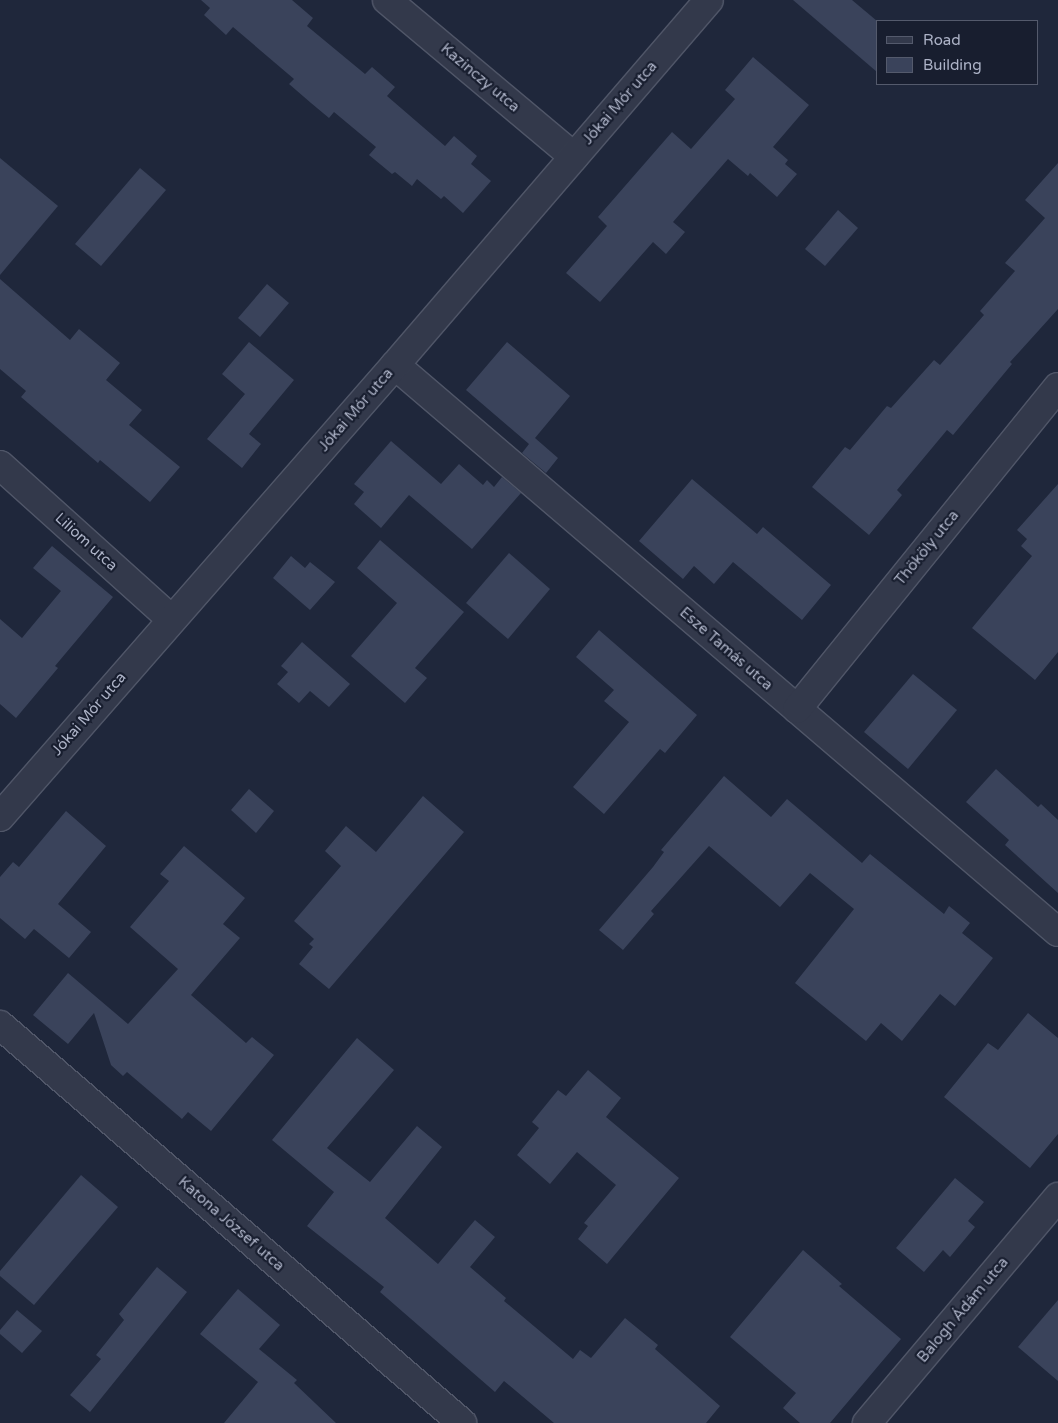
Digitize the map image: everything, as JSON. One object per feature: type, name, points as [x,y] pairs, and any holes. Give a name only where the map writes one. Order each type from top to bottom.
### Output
[{"type":"street","name":"Kazinczy utca","points":[[387,0],[574,157]]},
{"type":"street","name":"Jókai Mór utca","points":[[0,817],[171,619],[395,365],[709,0]]},
{"type":"street","name":"Esze Tamás utca","points":[[395,365],[1058,932]]},
{"type":"street","name":"Thököly utca","points":[[797,709],[1058,387]]},
{"type":"street","name":"Liliom utca","points":[[0,465],[171,619]]},
{"type":"street","name":"Katona József utca","points":[[0,1025],[462,1423]]},
{"type":"street","name":"Balogh Ádám utca","points":[[867,1423],[1058,1197]]},
{"type":"building","points":[[201,0],[292,0],[313,18],[307,26],[365,74],[372,67],[395,87],[387,96],[445,146],[454,136],[477,156],[471,164],[491,181],[463,213],[444,196],[441,199],[417,179],[412,186],[395,172],[392,174],[369,155],[376,147],[334,112],[329,118],[311,103],[289,84],[294,79],[233,27],[226,35],[204,15],[210,8]]},
{"type":"building","points":[[793,0],[852,0],[876,20],[876,71]]},
{"type":"building","points":[[753,57],[809,105],[773,147],[788,160],[785,164],[797,174],[777,197],[750,173],[748,176],[728,159],[673,222],[685,232],[666,254],[653,242],[600,302],[566,273],[607,226],[598,217],[672,132],[691,149],[735,99],[725,90]]},
{"type":"building","points":[[0,158],[58,206],[0,275]]},
{"type":"building","points":[[1058,163],[1058,309],[1010,362],[1012,364],[953,435],[947,430],[897,490],[902,495],[869,535],[812,487],[845,447],[850,450],[887,406],[891,408],[934,360],[940,365],[984,315],[980,311],[1015,271],[1005,263],[1045,218],[1025,200]]},
{"type":"building","points":[[140,168],[166,190],[101,266],[75,244]]},
{"type":"building","points":[[838,210],[858,228],[825,266],[805,249]]},
{"type":"building","points":[[0,279],[70,340],[79,329],[120,363],[106,380],[142,410],[129,425],[180,467],[150,502],[100,460],[98,463],[21,397],[26,391],[0,369]]},
{"type":"building","points":[[267,284],[289,303],[260,337],[238,318]]},
{"type":"building","points":[[249,342],[294,380],[249,434],[261,444],[242,468],[207,439],[245,394],[222,374]]},
{"type":"building","points":[[507,342],[570,396],[535,438],[558,458],[546,473],[522,453],[529,444],[466,390]]},
{"type":"building","points":[[391,441],[441,484],[459,464],[483,485],[487,480],[494,487],[502,477],[521,493],[472,549],[409,495],[381,528],[354,504],[364,492],[354,484]]},
{"type":"building","points":[[692,479],[757,534],[763,527],[831,585],[802,620],[733,562],[714,584],[694,566],[683,579],[639,541]]},
{"type":"building","points":[[1058,484],[1058,652],[1035,680],[972,628],[1032,556],[1021,546],[1027,539],[1017,530]]},
{"type":"building","points":[[380,540],[464,612],[415,668],[427,678],[405,703],[351,656],[397,603],[357,568]]},
{"type":"building","points":[[52,546],[113,597],[55,666],[58,668],[16,718],[0,704],[0,619],[22,638],[61,591],[33,568]]},
{"type":"building","points":[[509,553],[550,589],[508,639],[466,603]]},
{"type":"building","points":[[291,556],[305,568],[310,562],[335,582],[310,610],[273,578]]},
{"type":"building","points":[[599,630],[697,715],[665,753],[660,749],[604,814],[573,787],[629,722],[604,701],[614,690],[576,657]]},
{"type":"building","points":[[302,642],[350,684],[329,707],[310,691],[299,703],[277,684],[288,672],[281,666]]},
{"type":"building","points":[[913,674],[957,710],[908,769],[864,732]]},
{"type":"building","points":[[996,769],[1038,807],[1041,804],[1058,820],[1058,893],[1005,845],[1009,840],[966,802]]},
{"type":"building","points":[[724,776],[771,817],[787,799],[862,863],[870,854],[944,914],[949,906],[970,923],[962,933],[993,958],[955,1006],[940,994],[902,1041],[881,1023],[866,1041],[795,983],[854,909],[810,873],[780,907],[709,846],[651,911],[654,914],[623,950],[599,930],[653,867],[664,852],[661,850]]},
{"type":"building","points":[[249,789],[274,811],[256,833],[231,810]]},
{"type":"building","points":[[423,796],[464,832],[329,989],[299,964],[313,947],[309,944],[314,939],[294,921],[341,866],[325,851],[346,826],[376,852]]},
{"type":"building","points":[[66,811],[106,846],[58,904],[91,932],[69,958],[34,929],[25,939],[0,918],[0,877],[13,862],[19,867]]},
{"type":"building","points":[[184,846],[245,898],[223,924],[240,938],[191,995],[246,1043],[252,1037],[274,1055],[211,1131],[188,1112],[182,1119],[127,1072],[123,1076],[111,1065],[94,1013],[68,1044],[33,1015],[68,973],[128,1024],[178,969],[130,927],[169,881],[160,874]]},
{"type":"building","points":[[1028,1013],[1058,1038],[1058,1134],[1030,1168],[944,1097],[988,1043],[998,1050]]},
{"type":"building","points":[[357,1038],[394,1070],[327,1148],[370,1182],[417,1126],[442,1147],[385,1218],[438,1264],[475,1220],[495,1237],[470,1267],[506,1298],[504,1301],[573,1359],[580,1350],[591,1358],[625,1318],[658,1345],[655,1349],[720,1406],[706,1423],[554,1423],[504,1381],[495,1392],[380,1292],[384,1287],[307,1226],[334,1192],[272,1140]]},
{"type":"building","points":[[588,1070],[621,1098],[606,1117],[679,1178],[607,1264],[578,1239],[588,1226],[584,1223],[616,1185],[577,1152],[550,1184],[517,1155],[539,1128],[532,1122],[558,1090],[566,1096]]},
{"type":"building","points":[[81,1175],[118,1207],[34,1305],[0,1276],[0,1271]]},
{"type":"building","points":[[955,1178],[984,1202],[968,1221],[975,1227],[950,1257],[943,1250],[924,1272],[896,1248]]},
{"type":"building","points":[[803,1250],[842,1284],[839,1286],[901,1339],[830,1423],[800,1423],[783,1408],[796,1393],[730,1337]]},
{"type":"building","points":[[157,1267],[187,1292],[90,1412],[70,1395],[101,1359],[96,1355],[124,1320],[119,1314]]},
{"type":"building","points":[[238,1289],[280,1325],[259,1349],[297,1380],[294,1383],[336,1423],[224,1423],[258,1382],[200,1334]]},
{"type":"building","points":[[1058,1300],[1058,1381],[1018,1347]]},
{"type":"building","points":[[17,1310],[42,1331],[22,1353],[0,1334],[0,1330]]}]
